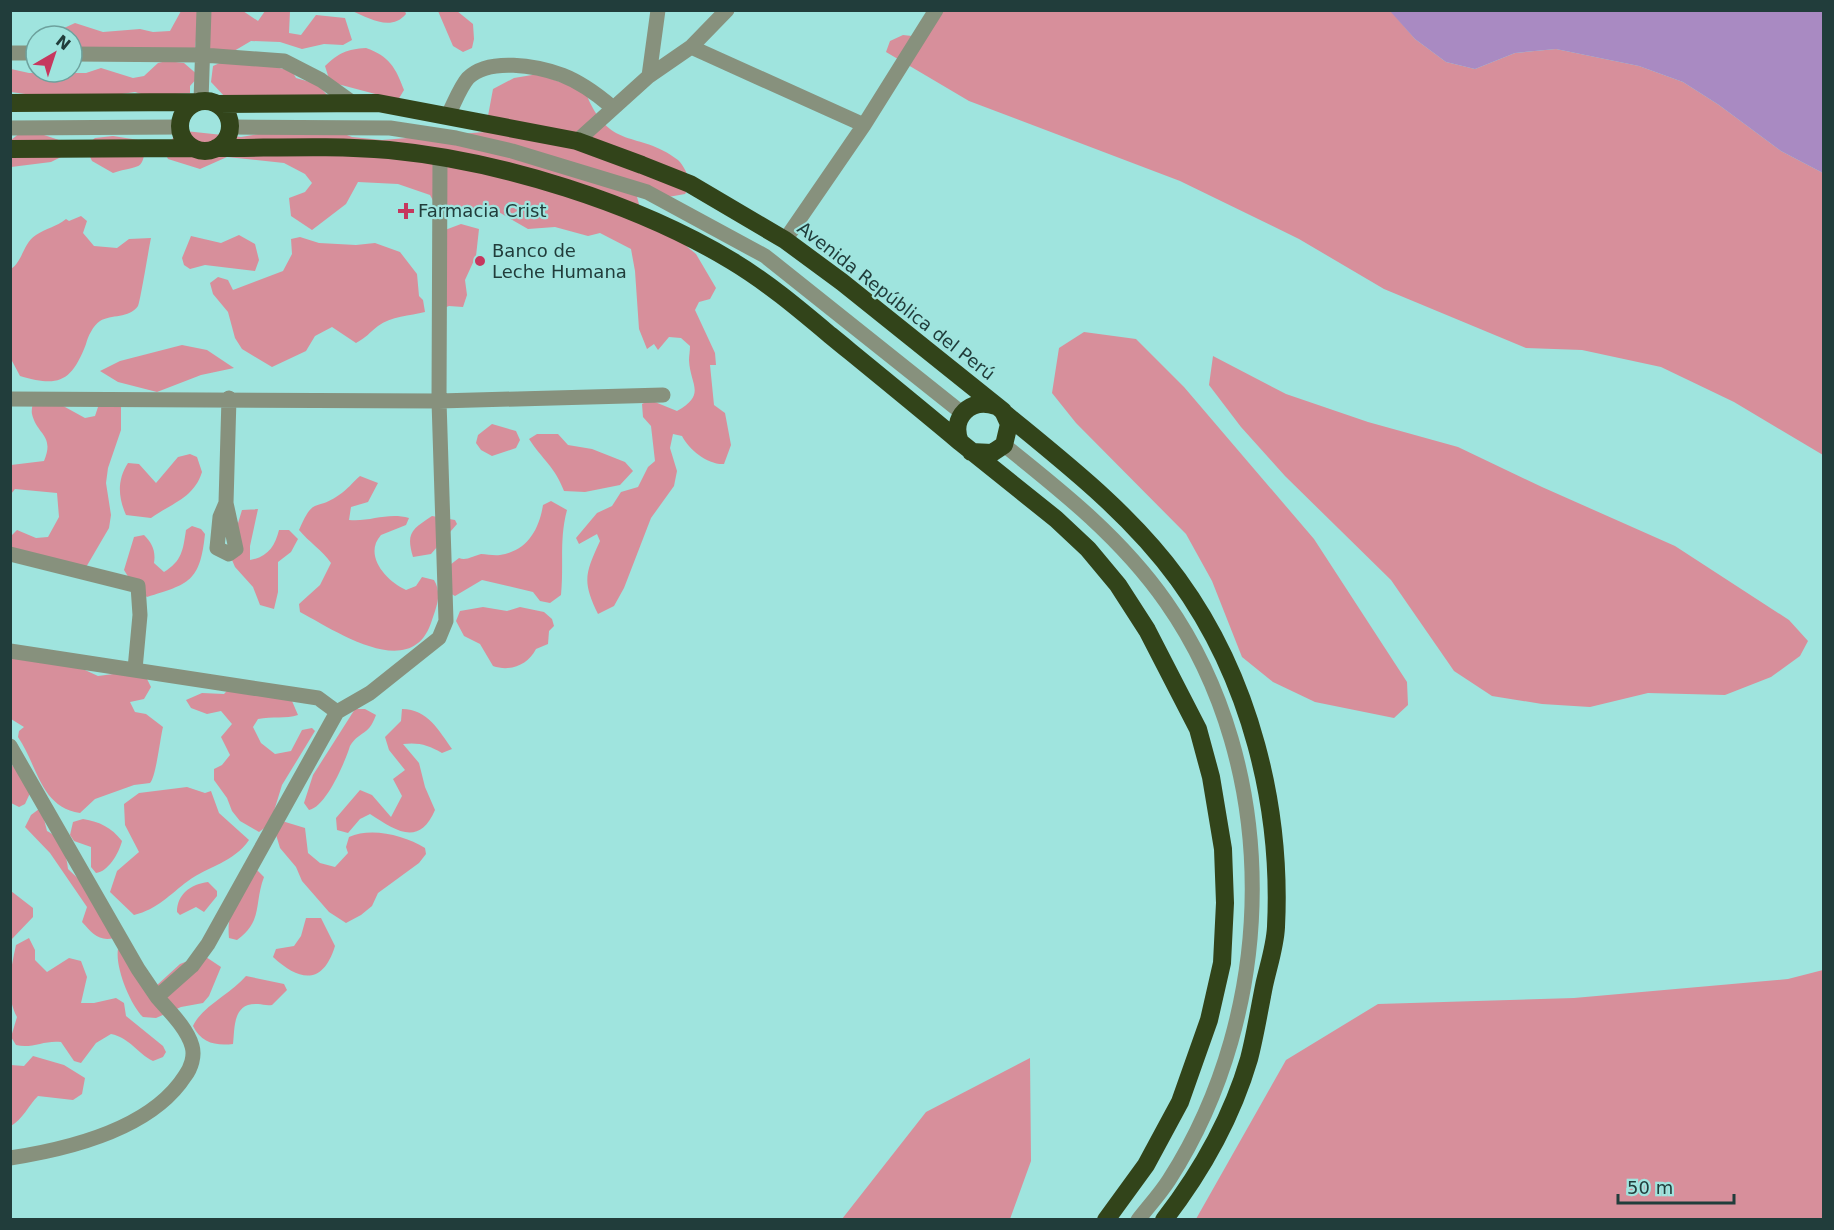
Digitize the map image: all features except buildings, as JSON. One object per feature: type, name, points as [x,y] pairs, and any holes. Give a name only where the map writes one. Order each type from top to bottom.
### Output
[{"type":"highway","points":[[193,148],[184,139],[180,127],[186,109],[205,102],[227,114],[230,127],[226,139],[216,148]]},
{"type":"highway","name":"Avenida República del Perú","points":[[10,103],[378,103],[577,141],[690,184],[785,240],[842,282],[1079,474],[1143,535],[1179,580],[1206,624],[1240,690],[1271,810],[1276,929],[1248,1060],[1219,1135],[1164,1220]]},
{"type":"highway","points":[[10,148],[193,148],[205,151],[216,148],[311,146],[388,150],[440,157],[555,184],[664,225],[733,261],[776,291],[1056,519],[1088,549],[1118,585],[1148,630],[1198,729],[1211,777],[1223,849],[1226,903],[1222,963],[1209,1020],[1180,1102],[1146,1165],[1106,1220]]},
{"type":"highway","points":[[982,403],[999,409],[1009,424],[1004,445],[992,453],[966,447],[957,427],[962,413],[974,404],[982,403]]},
{"type":"street","points":[[204,10],[205,102]]},
{"type":"street","points":[[649,76],[658,10]]},
{"type":"street","points":[[577,141],[649,76],[692,47],[728,10]]},
{"type":"street","points":[[785,240],[864,125],[936,10]]},
{"type":"street","points":[[692,47],[864,125]]},
{"type":"street","points":[[84,54],[203,55],[285,61],[321,80],[353,104]]},
{"type":"street","points":[[448,115],[468,79],[482,69],[501,66],[529,67],[562,75],[585,87],[612,107]]},
{"type":"street","points":[[10,128],[180,127]]},
{"type":"street","points":[[230,127],[390,128],[456,138],[512,151],[646,192],[765,256],[962,413]]},
{"type":"street","points":[[157,997],[192,966],[208,944],[337,712],[370,693],[439,639],[446,621],[439,401],[440,157]]},
{"type":"street","points":[[10,399],[229,398],[439,401],[663,395]]},
{"type":"street","points":[[226,503],[229,398]]},
{"type":"street","points":[[1004,445],[1099,523],[1166,602],[1191,643],[1216,698],[1231,740],[1245,800],[1253,861],[1247,963],[1238,1015],[1219,1076],[1198,1129],[1168,1181],[1138,1220]]},
{"type":"street","points":[[10,554],[138,586],[140,615],[135,669]]},
{"type":"street","points":[[10,651],[318,698],[337,712]]},
{"type":"street","points":[[10,746],[138,969],[157,997],[176,1018],[192,1045],[190,1069],[177,1089],[154,1111],[124,1126],[51,1151],[10,1158]]},
{"type":"shaded area","points":[[210,10],[243,11],[258,21],[265,11],[290,11],[289,33],[301,35],[316,15],[345,18],[352,40],[343,45],[324,44],[302,49],[280,42],[251,41],[234,51],[212,54],[205,42]]},
{"type":"shaded area","points":[[1390,10],[1415,39],[1446,62],[1475,69],[1515,53],[1556,49],[1639,66],[1683,82],[1719,105],[1781,151],[1823,173],[1823,455],[1734,402],[1661,367],[1582,350],[1526,348],[1384,289],[1299,239],[1180,181],[969,101],[886,52],[890,41],[903,35],[912,36],[936,11]]},
{"type":"shaded area","points":[[181,11],[199,11],[195,49],[84,47],[84,26],[103,32],[140,29],[153,32],[170,31]]},
{"type":"shaded area","points":[[352,11],[405,11],[406,14],[394,22],[387,23]]},
{"type":"shaded area","points":[[438,11],[457,11],[473,24],[472,48],[463,52],[453,46]]},
{"type":"shaded area","points":[[1390,11],[1823,11],[1823,173],[1781,151],[1719,105],[1683,82],[1639,66],[1556,49],[1515,53],[1475,69],[1446,62],[1415,39]]},
{"type":"shaded area","points":[[366,48],[381,55],[395,69],[404,90],[398,100],[330,82],[325,66],[344,52]]},
{"type":"shaded area","points":[[233,57],[292,71],[296,78],[317,84],[328,96],[226,98],[211,82],[213,66]]},
{"type":"shaded area","points":[[167,61],[184,63],[199,76],[190,86],[190,93],[147,96],[135,92],[75,101],[11,92],[11,69],[24,72],[24,84],[84,84],[84,73],[101,68],[133,78],[144,76],[158,63]]},
{"type":"shaded area","points":[[538,74],[585,91],[594,110],[604,124],[614,132],[664,151],[680,162],[692,184],[685,194],[668,197],[636,193],[640,208],[696,254],[716,288],[710,299],[699,302],[695,310],[715,353],[716,365],[710,365],[714,405],[725,413],[731,445],[724,464],[718,464],[700,456],[682,436],[673,434],[670,448],[677,471],[674,486],[651,518],[624,588],[614,606],[598,614],[589,593],[587,577],[600,541],[597,534],[579,544],[576,538],[597,513],[612,506],[621,492],[638,487],[648,467],[655,461],[651,426],[643,417],[642,404],[650,400],[677,411],[692,399],[695,388],[690,369],[690,346],[681,338],[669,337],[658,350],[654,344],[647,349],[639,329],[631,249],[600,233],[588,236],[555,227],[528,229],[497,211],[487,209],[443,212],[437,208],[430,195],[398,184],[358,182],[346,204],[312,230],[291,216],[289,198],[305,192],[312,183],[305,174],[284,163],[227,157],[200,169],[168,159],[166,155],[176,130],[241,137],[264,133],[334,130],[352,137],[382,140],[485,132],[493,89],[514,78]]},
{"type":"shaded area","points":[[20,133],[44,135],[62,141],[65,155],[51,162],[11,167],[11,140]]},
{"type":"shaded area","points":[[113,136],[145,141],[142,163],[139,166],[113,173],[92,161],[85,146],[95,138]]},
{"type":"shaded area","points":[[81,216],[87,221],[83,233],[94,246],[117,248],[129,239],[151,238],[138,306],[130,313],[97,323],[75,367],[62,379],[44,381],[20,376],[11,359],[11,269],[32,238],[66,219],[69,221]]},
{"type":"shaded area","points":[[461,224],[479,229],[476,256],[465,280],[467,295],[463,307],[444,308],[445,230]]},
{"type":"shaded area","points":[[239,235],[255,244],[259,260],[255,271],[205,265],[190,269],[184,265],[182,258],[191,236],[221,243]]},
{"type":"shaded area","points":[[300,237],[319,243],[356,245],[375,243],[400,252],[417,274],[419,296],[423,300],[425,312],[389,320],[356,343],[332,327],[315,336],[306,351],[272,367],[242,349],[235,338],[228,312],[213,294],[210,283],[218,277],[228,280],[233,290],[283,271],[292,254],[291,239]]},
{"type":"shaded area","points":[[1084,332],[1136,339],[1184,387],[1314,539],[1407,682],[1408,705],[1394,718],[1315,702],[1273,682],[1242,657],[1212,581],[1186,534],[1076,423],[1052,393],[1059,348]]},
{"type":"shaded area","points":[[182,345],[207,350],[234,368],[201,375],[157,392],[118,382],[100,371],[120,361]]},
{"type":"shaded area","points":[[1213,356],[1286,394],[1368,422],[1458,447],[1675,546],[1789,620],[1808,641],[1800,656],[1771,677],[1725,695],[1648,693],[1590,707],[1542,704],[1492,696],[1454,671],[1391,580],[1285,476],[1241,427],[1209,385]]},
{"type":"shaded area","points":[[45,396],[85,418],[95,416],[99,404],[121,405],[121,430],[108,468],[106,483],[111,515],[109,528],[85,569],[14,550],[11,546],[12,535],[17,530],[36,538],[48,537],[59,517],[57,493],[15,489],[11,494],[11,465],[44,461],[47,452],[46,440],[34,421],[32,411],[34,399]]},
{"type":"shaded area","points":[[492,424],[516,431],[520,440],[516,448],[492,456],[481,450],[476,443],[478,435]]},
{"type":"shaded area","points":[[537,434],[558,434],[568,445],[592,449],[625,462],[633,471],[620,485],[585,492],[564,491],[552,469],[529,439]]},
{"type":"shaded area","points":[[190,454],[197,457],[202,472],[194,488],[188,494],[151,518],[126,515],[121,502],[120,482],[128,463],[139,464],[156,483],[178,457]]},
{"type":"shaded area","points":[[360,476],[378,483],[368,502],[351,507],[349,520],[393,516],[409,518],[406,525],[381,535],[376,543],[374,551],[379,567],[398,586],[406,590],[416,586],[422,577],[434,580],[438,590],[436,610],[432,620],[422,639],[408,648],[391,651],[372,647],[353,640],[300,612],[299,604],[320,585],[331,563],[299,530],[312,508],[345,491]]},
{"type":"shaded area","points":[[551,501],[567,510],[562,542],[561,595],[550,603],[540,601],[533,592],[482,580],[455,596],[446,591],[446,568],[459,558],[467,559],[481,554],[500,555],[518,549],[535,531],[543,505]]},
{"type":"shaded area","points":[[258,509],[250,546],[250,560],[270,550],[279,530],[289,530],[298,539],[291,552],[278,562],[278,592],[274,609],[260,605],[253,587],[235,567],[229,553],[242,510]]},
{"type":"shaded area","points":[[432,516],[455,520],[457,524],[431,554],[413,557],[410,537],[419,525]]},
{"type":"shaded area","points":[[192,526],[201,529],[205,534],[196,572],[182,584],[147,597],[134,586],[124,570],[134,537],[144,535],[147,538],[154,551],[154,563],[164,572],[175,564],[182,549],[186,530]]},
{"type":"shaded area","points":[[483,607],[507,611],[520,607],[544,612],[552,619],[554,626],[549,631],[548,644],[536,649],[533,655],[518,666],[499,668],[493,666],[480,644],[464,636],[456,621],[460,611]]},
{"type":"shaded area","points":[[10,656],[61,659],[98,676],[121,673],[147,679],[151,687],[144,699],[130,702],[135,712],[146,714],[163,727],[156,766],[150,783],[134,785],[95,799],[80,813],[56,803],[42,784],[18,737],[19,731],[24,727],[11,719]]},
{"type":"shaded area","points":[[238,679],[292,701],[298,715],[258,719],[253,727],[261,743],[275,754],[291,751],[302,730],[312,728],[315,731],[282,785],[270,824],[259,832],[240,821],[214,780],[214,769],[222,765],[230,755],[221,737],[232,724],[221,711],[207,714],[191,708],[186,700],[202,693],[224,694]]},
{"type":"shaded area","points":[[355,709],[365,709],[376,715],[370,727],[350,746],[328,793],[322,801],[309,810],[304,803],[313,775]]},
{"type":"shaded area","points":[[402,709],[411,710],[426,717],[452,749],[442,753],[423,745],[403,744],[419,763],[425,787],[435,810],[422,829],[414,832],[398,830],[370,814],[360,819],[348,833],[337,830],[336,818],[360,790],[372,795],[391,817],[402,796],[393,779],[405,770],[389,750],[385,737],[401,721]]},
{"type":"shaded area","points":[[10,762],[31,791],[25,804],[19,807],[11,803]]},
{"type":"shaded area","points":[[187,787],[205,793],[211,791],[219,813],[249,840],[229,859],[188,881],[157,905],[134,915],[110,892],[117,871],[139,852],[125,825],[124,804],[139,793]]},
{"type":"shaded area","points":[[39,809],[42,811],[47,831],[62,847],[68,869],[87,887],[114,938],[100,938],[82,922],[87,907],[50,853],[25,827],[31,815]]},
{"type":"shaded area","points":[[83,819],[105,826],[122,841],[112,861],[100,872],[96,873],[91,867],[91,847],[74,841],[70,835],[73,822]]},
{"type":"shaded area","points":[[282,821],[305,828],[308,853],[320,863],[335,867],[348,853],[346,847],[349,837],[358,834],[377,833],[398,836],[425,848],[426,854],[419,863],[378,893],[372,906],[346,923],[329,912],[302,881],[296,867],[280,848],[274,828]]},
{"type":"shaded area","points":[[251,864],[264,877],[251,926],[237,940],[229,938],[230,918],[235,900]]},
{"type":"shaded area","points":[[208,882],[217,891],[217,896],[204,912],[196,907],[180,915],[177,912],[182,895],[196,885]]},
{"type":"shaded area","points":[[11,891],[33,908],[33,917],[11,940]]},
{"type":"shaded area","points":[[306,918],[321,918],[335,946],[324,968],[317,973],[301,975],[273,957],[276,949],[294,946],[301,936]]},
{"type":"shaded area","points":[[29,938],[35,950],[35,960],[47,972],[69,958],[81,961],[87,977],[81,1003],[94,1003],[116,998],[124,1003],[126,1016],[163,1046],[166,1052],[163,1057],[153,1061],[128,1042],[111,1034],[96,1043],[81,1063],[74,1061],[61,1042],[16,1045],[11,1037],[17,1017],[11,1000],[11,972],[16,945]]},
{"type":"shaded area","points":[[118,949],[156,986],[180,964],[203,955],[221,967],[209,996],[203,1003],[181,1007],[156,1018],[143,1017],[124,985]]},
{"type":"shaded area","points":[[1823,970],[1823,1219],[1196,1219],[1286,1060],[1378,1004],[1574,998],[1788,979]]},
{"type":"shaded area","points":[[246,976],[284,984],[287,990],[272,1005],[258,1004],[243,1007],[236,1018],[233,1044],[215,1044],[205,1040],[193,1026],[197,1019]]},
{"type":"shaded area","points":[[33,1056],[64,1065],[85,1078],[82,1094],[73,1100],[38,1096],[19,1120],[11,1126],[11,1065],[24,1066]]},
{"type":"shaded area","points":[[1030,1058],[1031,1161],[1010,1219],[842,1219],[926,1112]]},
{"type":"place","name":"Farmacia Crist","points":[[406,211]]},
{"type":"place","name":"Banco de Leche Humana","points":[[480,261]]}]
